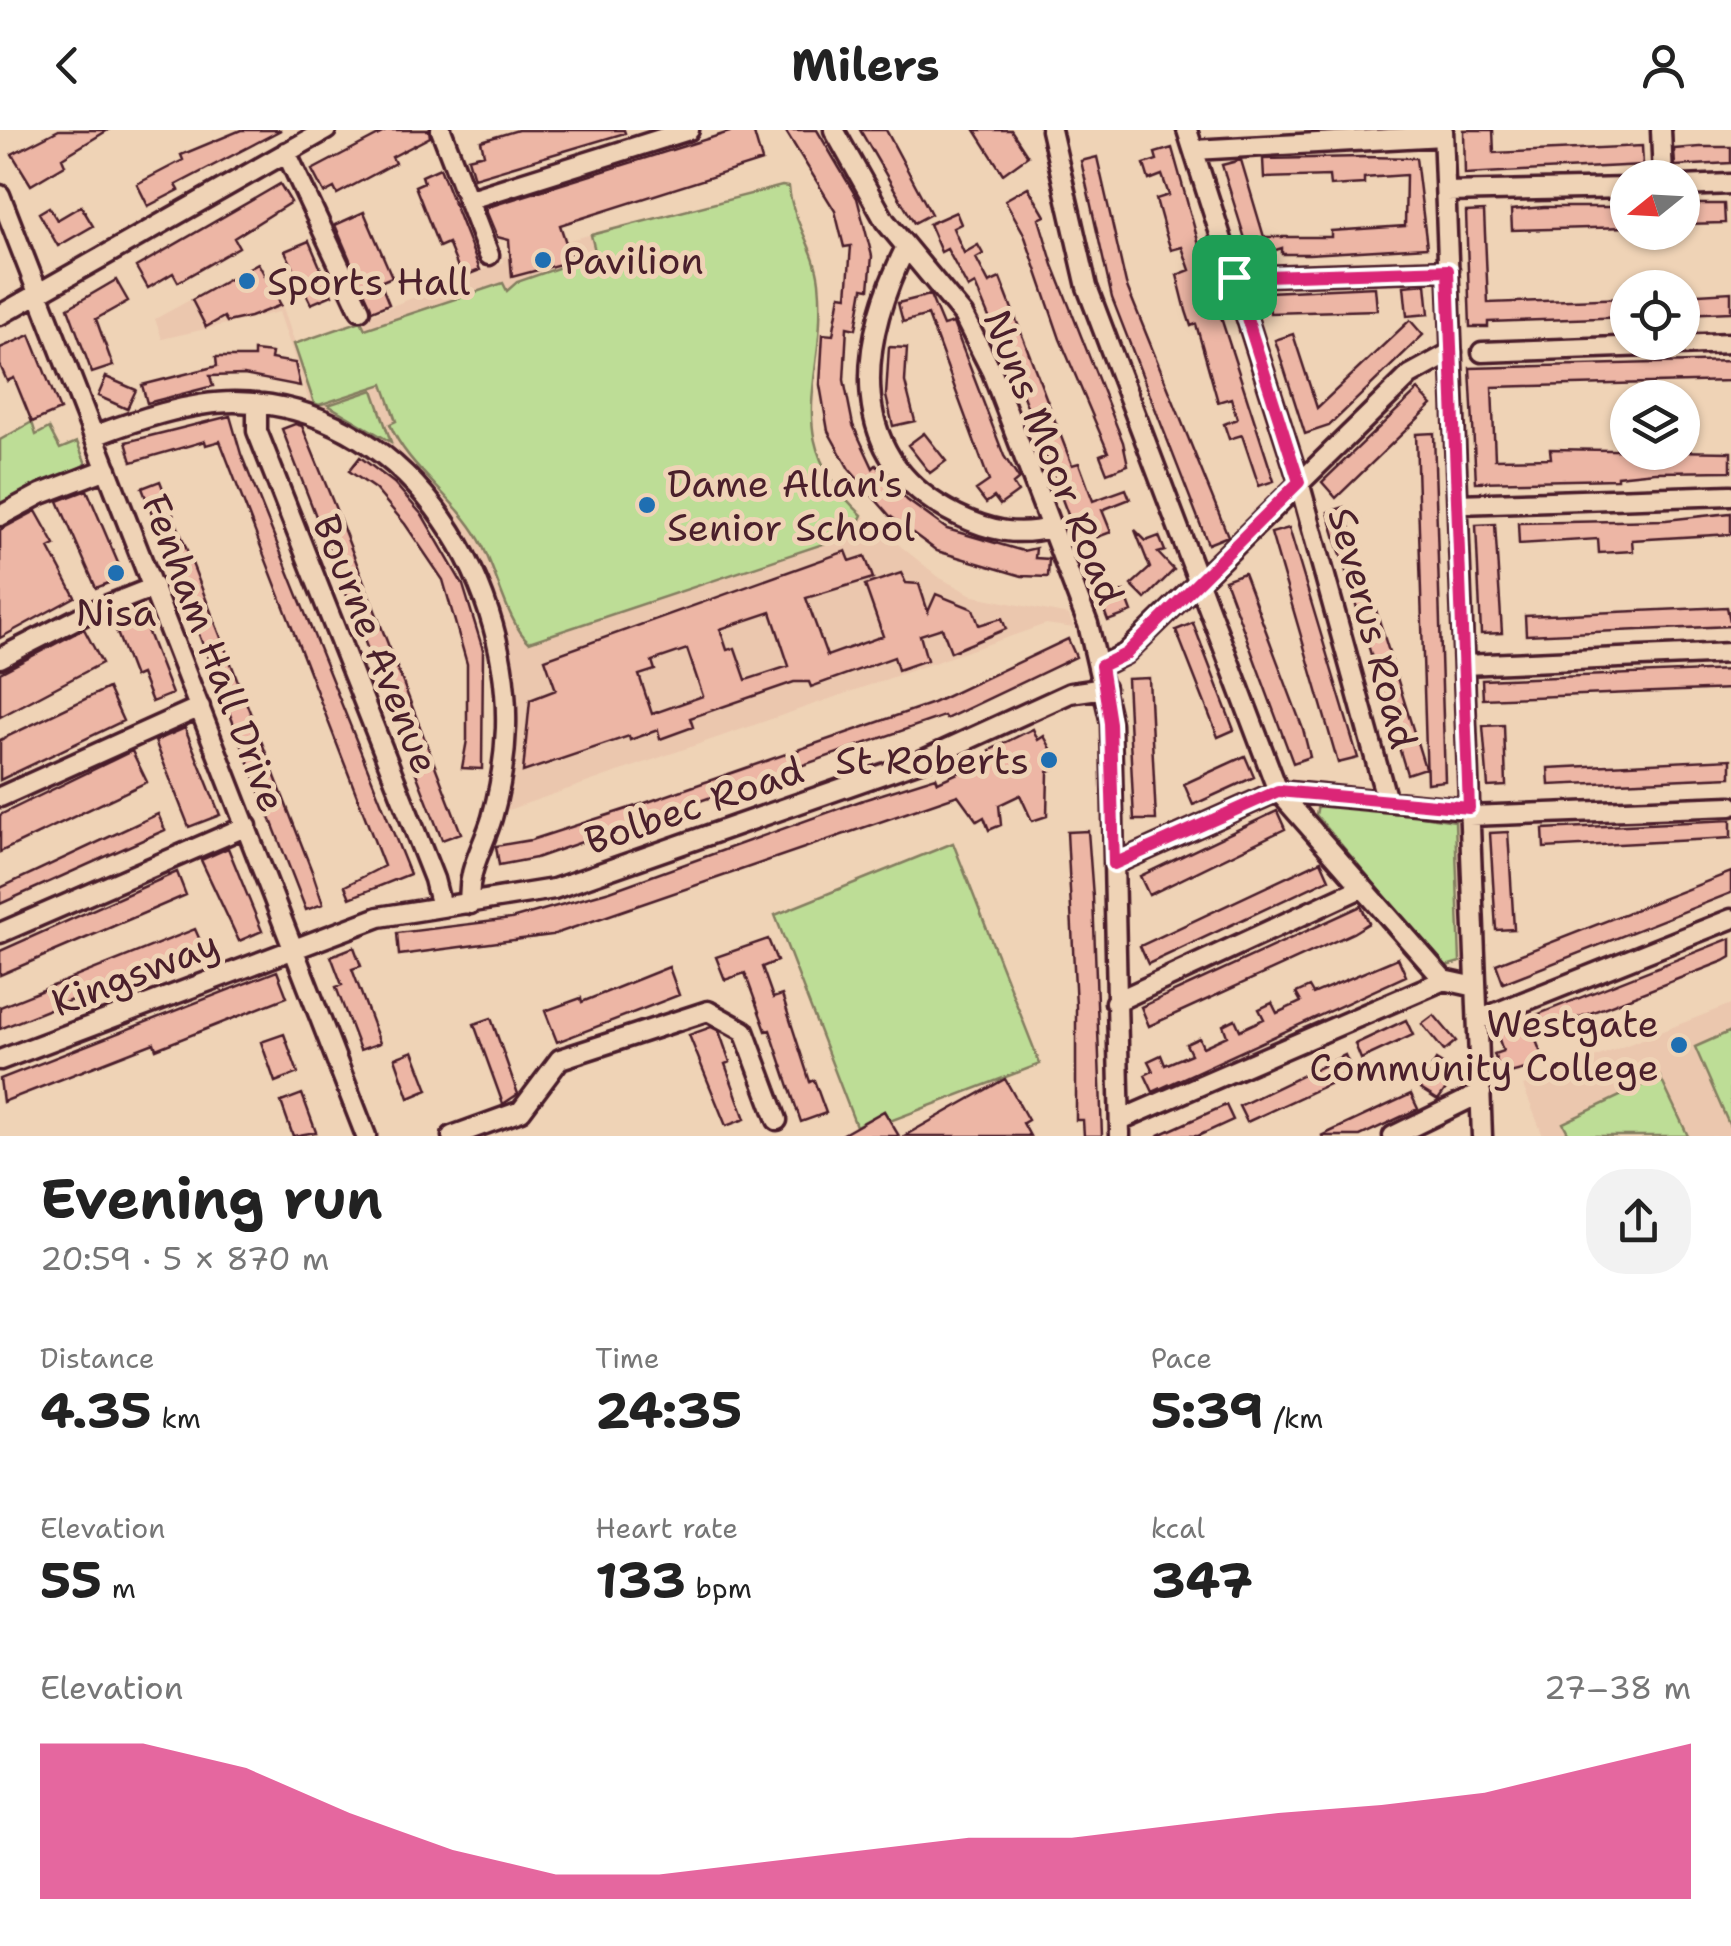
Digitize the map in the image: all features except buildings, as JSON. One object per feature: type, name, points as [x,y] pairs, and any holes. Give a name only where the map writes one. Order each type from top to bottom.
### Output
[{"type":"street","points":[[0,316],[326,130]]},
{"type":"street","points":[[442,130],[489,256]]},
{"type":"street","points":[[467,200],[690,130]]},
{"type":"street","name":"Nuns Moor Road","points":[[834,130],[884,222],[963,315],[992,372],[1053,526],[1101,666],[1110,723],[1120,1128]]},
{"type":"street","points":[[1051,130],[1087,287],[1278,791],[1444,980],[1476,987]]},
{"type":"street","name":"Severus Road","points":[[1187,130],[1299,482],[1387,801]]},
{"type":"street","points":[[1661,130],[1663,160]]},
{"type":"street","points":[[1194,150],[1443,133],[1482,1136]]},
{"type":"street","points":[[286,152],[360,310]]},
{"type":"street","points":[[1700,185],[1731,184]]},
{"type":"street","points":[[1446,192],[1610,188]]},
{"type":"street","name":"Fenham Hall Drive","points":[[0,194],[366,1136]]},
{"type":"street","points":[[906,247],[873,343],[870,411],[880,440],[915,487],[949,511],[995,530],[1026,534],[1053,526]]},
{"type":"street","points":[[1234,277],[1448,270]]},
{"type":"street","points":[[1482,352],[1731,343]]},
{"type":"street","points":[[1101,666],[1126,654],[1197,580],[1410,375],[1452,352]]},
{"type":"street","points":[[94,436],[214,404],[257,403],[309,415],[351,435],[390,461],[422,490],[458,538],[484,589],[504,661],[506,728],[492,818],[468,883],[470,904]]},
{"type":"street","name":"Bourne Avenue","points":[[257,403],[257,430],[434,879],[441,907]]},
{"type":"street","points":[[0,516],[41,494],[107,469]]},
{"type":"street","points":[[1458,504],[1731,496]]},
{"type":"street","points":[[0,658],[88,613],[154,586]]},
{"type":"street","points":[[1464,666],[1731,653]]},
{"type":"street","name":"Bolbec Road","points":[[294,947],[379,917],[554,889],[923,760],[1070,693],[1105,688]]},
{"type":"street","points":[[0,797],[200,708]]},
{"type":"street","points":[[1114,864],[1278,791],[1469,812],[1731,806]]},
{"type":"street","points":[[0,933],[248,826]]},
{"type":"street","points":[[1114,1002],[1361,888]]},
{"type":"street","points":[[1478,1020],[1731,920]]},
{"type":"street","name":"Kingsway","points":[[0,1060],[294,947]]},
{"type":"street","points":[[1120,1128],[1444,980]]},
{"type":"street","points":[[452,1136],[521,1111],[560,1060],[708,1011],[744,1031],[777,1120]]},
{"type":"street","points":[[1393,1136],[1481,1093]]},
{"type":"shaded area","name":"Dame Allan's Senior School","points":[[789,187],[791,207],[814,252],[819,286],[811,415],[822,472],[862,515],[940,578],[974,596],[1069,615],[1074,628],[1046,624],[502,812],[515,762],[517,682],[497,598],[459,525],[403,463],[311,407],[279,312],[162,339],[155,319],[258,263],[284,310],[295,344],[504,262],[502,257]]},
{"type":"shaded area","name":"Westgate Community College","points":[[1731,1004],[1731,1136],[1543,1136],[1523,1086]]},
{"type":"green space","name":"Dame Allan's Senior School","points":[[789,187],[819,282],[813,432],[820,459],[836,486],[862,515],[853,534],[529,642],[514,622],[479,539],[397,439],[390,424],[396,421],[383,384],[319,405],[314,403],[294,344],[361,321],[365,329],[503,283],[507,291],[517,282],[596,255],[591,235]]},
{"type":"green space","points":[[373,390],[391,442],[328,405]]},
{"type":"green space","points":[[32,422],[36,435],[49,428],[60,449],[77,442],[86,464],[0,508],[0,440]]},
{"type":"green space","points":[[1325,801],[1455,821],[1460,962],[1446,966],[1441,962],[1316,815],[1318,804]]},
{"type":"green space","points":[[953,843],[1040,1064],[890,1121],[884,1111],[856,1126],[775,915]]},
{"type":"green space","points":[[1731,1031],[1731,1129],[1695,1047]]},
{"type":"green space","points":[[1660,1077],[1688,1136],[1570,1136],[1563,1123]]},
{"type":"place","name":"Pavilion","points":[[543,260]]},
{"type":"place","name":"Sports Hall","points":[[247,281]]},
{"type":"place","name":"Dame Allan's Senior School","points":[[647,505]]},
{"type":"place","name":"Nisa","points":[[116,573]]},
{"type":"place","name":"St Roberts","points":[[1049,760]]},
{"type":"place","name":"Westgate Community College","points":[[1679,1045]]},
{"type":"route","points":[[1448,270],[1469,808],[1278,791],[1128,862],[1114,864],[1110,723],[1101,666],[1126,654],[1299,482],[1234,277],[1448,270]]}]
